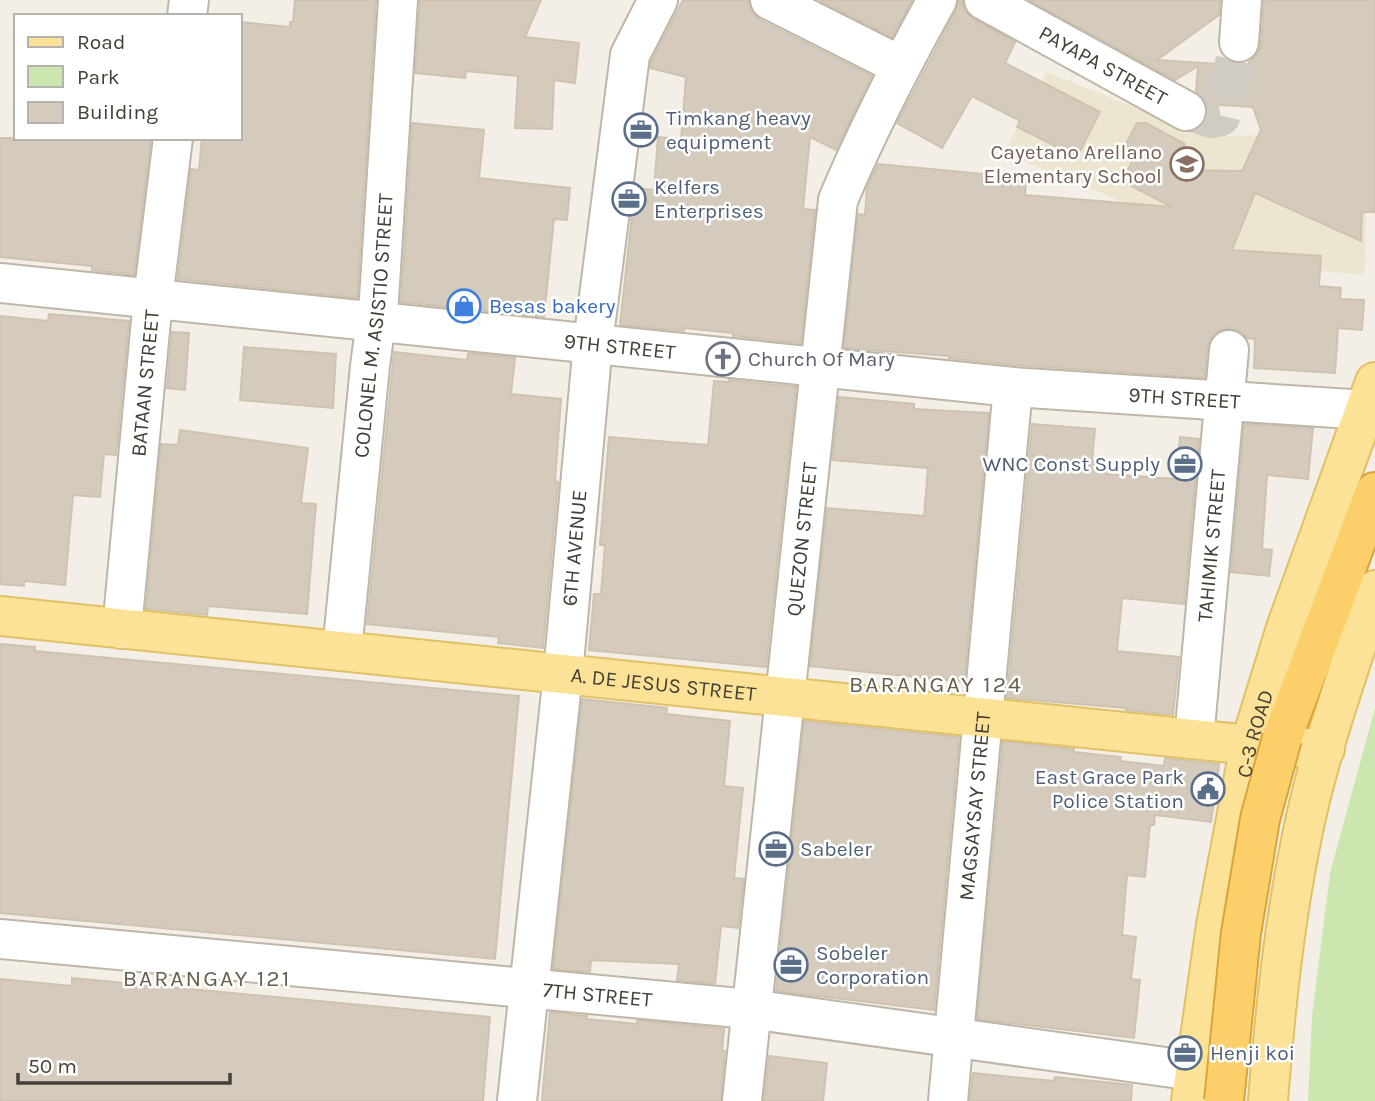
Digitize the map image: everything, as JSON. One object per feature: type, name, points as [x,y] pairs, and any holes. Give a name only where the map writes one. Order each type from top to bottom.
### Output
[{"type":"highway","points":[[1224,1101],[1241,933],[1260,819],[1282,738],[1375,492]]},
{"type":"main road","name":"C-3 ROAD","points":[[1193,1086],[1216,925],[1250,745],[1286,628],[1370,396]]},
{"type":"main road","points":[[1268,1101],[1285,936],[1302,834],[1325,749],[1375,590]]},
{"type":"main road","name":"A. DE JESUS STREET","points":[[0,616],[1250,745],[1325,749]]},
{"type":"street","name":"COLONEL M. ASISTIO STREET","points":[[342,651],[370,366],[377,321],[398,0]]},
{"type":"street","name":"6TH AVENUE","points":[[517,1101],[563,674],[593,343],[630,55],[658,0]]},
{"type":"street","points":[[770,0],[901,66]]},
{"type":"street","name":"QUEZON STREET","points":[[742,1101],[838,200],[855,158],[937,0]]},
{"type":"street","name":"PAYAPA STREET","points":[[984,0],[1186,111]]},
{"type":"street","points":[[1239,42],[1242,0]]},
{"type":"street","name":"BATAAN STREET","points":[[122,629],[153,299],[173,140]]},
{"type":"street","name":"9TH STREET","points":[[0,283],[1013,387],[1223,402],[1370,396]]},
{"type":"street","name":"TAHIMIK STREET","points":[[1194,739],[1229,350]]},
{"type":"street","name":"MAGSAYSAY STREET","points":[[948,1101],[1013,387]]},
{"type":"street","name":"7TH STREET","points":[[0,939],[750,1009],[954,1038],[1193,1086]]},
{"type":"shaded area","name":"Cayetano Arellano Elementary School","points":[[1047,72],[1206,136],[1278,135],[1367,175],[1365,275],[1280,267],[1004,153]]},
{"type":"green space","points":[[1375,708],[1375,1101],[1308,1101],[1312,1016],[1330,873]]},
{"type":"building","points":[[295,0],[376,0],[357,298],[178,279],[191,169],[199,170],[202,140],[242,140],[242,22],[290,27],[290,22],[293,22]]},
{"type":"building","points":[[420,0],[541,0],[525,37],[579,43],[575,83],[554,80],[552,129],[515,128],[518,76],[466,71],[465,78],[415,73]]},
{"type":"building","points":[[683,0],[748,0],[751,11],[760,20],[872,76],[836,150],[810,137],[803,209],[815,210],[801,343],[684,328],[684,331],[620,325],[635,188],[654,190],[658,137],[681,140],[686,77],[650,68]]},
{"type":"building","points":[[819,0],[912,0],[892,37]]},
{"type":"building","points":[[959,0],[962,0],[965,11],[973,19],[1015,42],[1005,63],[1100,112],[1077,157],[1017,127],[1020,121],[972,96],[942,148],[897,123],[956,11]]},
{"type":"building","points":[[1029,0],[1220,0],[1219,15],[1157,60],[1248,66],[1257,55],[1261,44],[1264,0],[1375,0],[1375,212],[1362,212],[1361,241],[1255,193],[1232,250],[1321,256],[1319,286],[1341,288],[1340,299],[1364,300],[1362,330],[1338,328],[1335,373],[1254,368],[1255,339],[1247,338],[1241,332],[1230,328],[1219,331],[1211,338],[1207,348],[1205,378],[1015,365],[949,356],[844,348],[858,214],[865,215],[867,188],[878,164],[1026,178],[1025,195],[1172,207],[1122,181],[1137,152],[1125,146],[1137,123],[1146,123],[1185,144],[1171,170],[1242,171],[1261,130],[1253,107],[1206,104],[1196,92],[1198,66],[1175,80]]},
{"type":"building","points":[[412,123],[484,130],[479,178],[570,188],[567,220],[554,219],[544,317],[401,302]]},
{"type":"building","points":[[0,138],[151,140],[134,275],[92,270],[92,266],[0,257]]},
{"type":"building","points":[[49,314],[129,321],[116,455],[104,454],[100,497],[73,495],[65,585],[24,581],[24,586],[0,584],[0,316],[48,321]]},
{"type":"building","points":[[172,332],[189,333],[185,390],[167,388]]},
{"type":"building","points":[[244,347],[336,354],[333,408],[240,400]]},
{"type":"building","points":[[394,352],[467,360],[468,353],[515,358],[511,394],[561,399],[555,481],[558,482],[543,648],[498,643],[499,637],[367,624]]},
{"type":"building","points":[[714,381],[796,387],[766,667],[589,650],[594,594],[601,594],[605,545],[600,545],[609,437],[708,445]]},
{"type":"building","points":[[839,397],[914,404],[914,409],[989,413],[964,682],[810,666],[827,508],[924,516],[928,468],[832,460]]},
{"type":"building","points":[[1032,424],[1095,429],[1092,461],[1107,462],[1106,474],[1176,479],[1180,437],[1199,439],[1184,604],[1122,598],[1117,651],[1179,657],[1173,715],[1126,708],[1007,698]]},
{"type":"building","points":[[1244,424],[1313,428],[1308,479],[1267,475],[1262,549],[1272,550],[1269,576],[1231,572]]},
{"type":"building","points":[[180,430],[308,448],[301,503],[316,504],[307,614],[208,606],[207,615],[146,609],[161,444],[178,445]]},
{"type":"building","points":[[0,644],[35,647],[35,651],[519,696],[495,959],[0,913]]},
{"type":"building","points":[[582,699],[667,708],[666,714],[730,721],[724,786],[743,788],[734,878],[744,879],[738,928],[721,926],[715,984],[677,980],[679,964],[591,960],[590,972],[553,969]]},
{"type":"building","points":[[804,721],[959,737],[934,1010],[776,991]]},
{"type":"building","points":[[1003,741],[1074,749],[1074,752],[1121,757],[1120,761],[1164,766],[1165,758],[1219,764],[1211,822],[1155,815],[1154,825],[1150,825],[1145,877],[1127,875],[1122,935],[1136,937],[1131,979],[1140,980],[1134,1038],[977,1019]]},
{"type":"building","points":[[72,978],[490,1017],[483,1101],[0,1101],[0,979],[72,986]]},
{"type":"building","points":[[550,1012],[637,1024],[637,1020],[724,1029],[721,1101],[542,1101]]},
{"type":"building","points":[[769,1056],[827,1063],[823,1101],[764,1101]]},
{"type":"building","points":[[973,1073],[1054,1081],[1055,1077],[1132,1085],[1131,1101],[970,1101]]},
{"type":"tunnel","points":[[1186,111],[1211,119],[1221,117],[1239,42]]},
{"type":"place","name":"Timkang heavy equipment","points":[[641,130]]},
{"type":"place","name":"Cayetano Arellano Elementary School","points":[[1187,164]]},
{"type":"place","name":"Kelfers Enterprises","points":[[629,199]]},
{"type":"place","name":"Besas bakery","points":[[464,306]]},
{"type":"place","name":"Church Of Mary","points":[[723,359]]},
{"type":"place","name":"WNC Const Supply","points":[[1185,464]]},
{"type":"place","name":"East Grace Park Police Station","points":[[1208,789]]},
{"type":"place","name":"Sabeler","points":[[776,849]]},
{"type":"place","name":"Sobeler Corporation","points":[[791,965]]},
{"type":"place","name":"Henji koi","points":[[1185,1053]]},
{"type":"district","name":"BARANGAY 124","points":[[936,684]]},
{"type":"district","name":"BARANGAY 121","points":[[207,978]]}]
